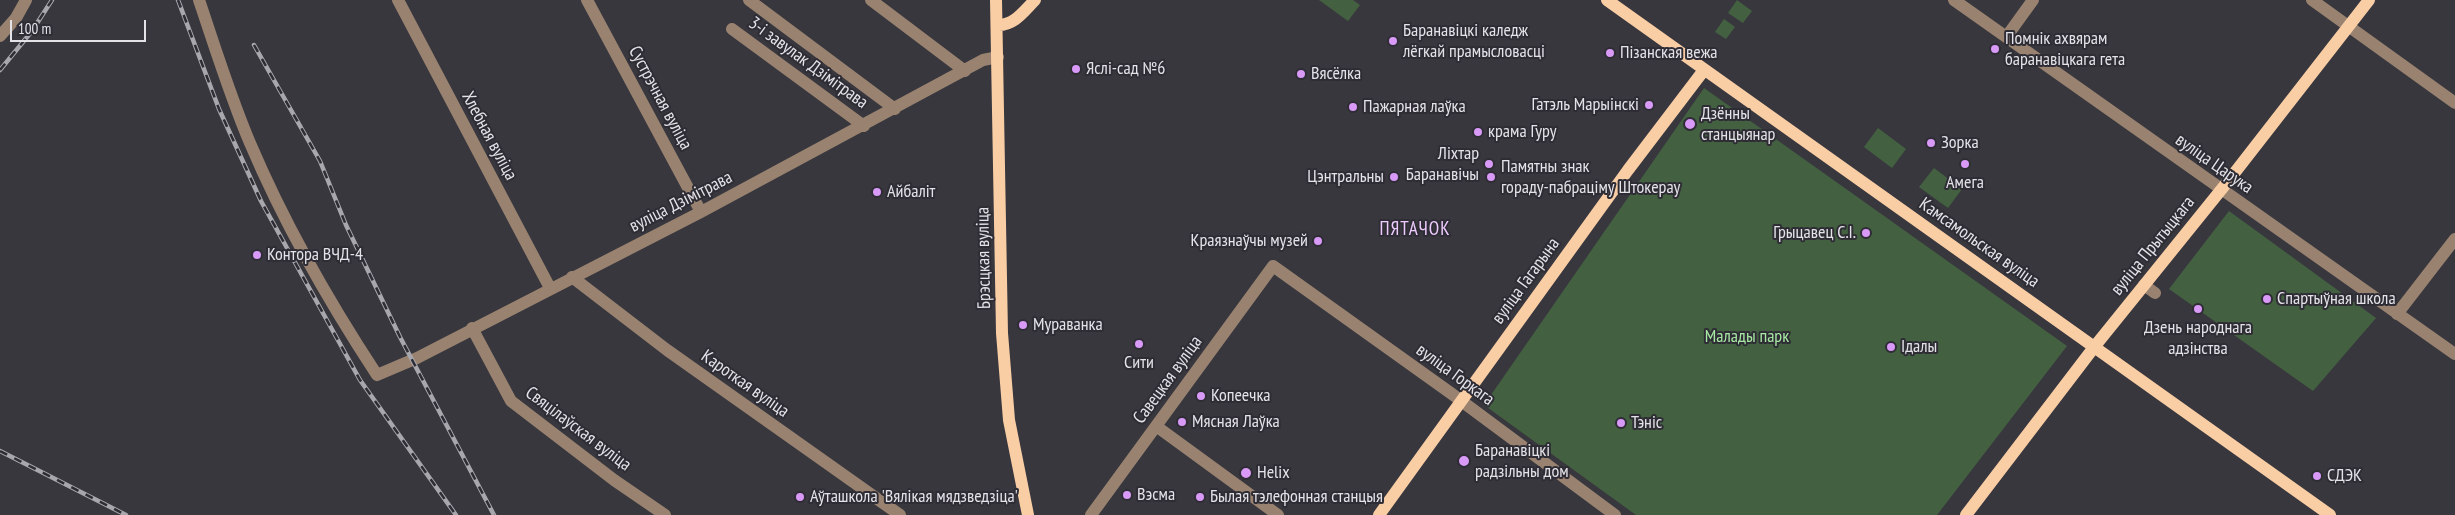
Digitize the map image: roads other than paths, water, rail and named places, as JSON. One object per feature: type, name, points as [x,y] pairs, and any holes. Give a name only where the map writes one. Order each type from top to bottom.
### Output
[{"type":"main road","name":"Брэсцкая вуліца","points":[[996,0],[1002,333],[1009,420],[1027,514]]},
{"type":"main road","points":[[997,25],[1006,26],[1011,23],[1035,0]]},
{"type":"main road","name":"Камсамольская вуліца","points":[[1607,0],[2330,515]]},
{"type":"main road","name":"вуліца Прытыцкага","points":[[1966,515],[2095,346],[2221,190],[2369,0]]},
{"type":"main road","name":"вуліца Гагарына","points":[[1379,515],[1628,170],[1704,70]]},
{"type":"street","points":[[0,36],[16,18],[26,0]]},
{"type":"street","name":"вуліца Дзімітрава","points":[[199,0],[249,141],[270,188],[317,274],[377,375],[417,358],[472,328],[701,212],[864,126],[983,60],[998,57]]},
{"type":"street","name":"Хлебная вуліца","points":[[398,0],[550,288]]},
{"type":"street","name":"Сустрэчная вуліца","points":[[587,0],[701,212]]},
{"type":"street","points":[[749,0],[895,109]]},
{"type":"street","points":[[871,0],[965,71]]},
{"type":"street","name":"вуліца Царука","points":[[1954,0],[2455,354]]},
{"type":"street","points":[[2007,36],[2033,0]]},
{"type":"street","points":[[2312,0],[2455,103]]},
{"type":"street","name":"3-і завулак Дзімітрава","points":[[732,29],[864,126]]},
{"type":"street","points":[[2397,314],[2455,239]]},
{"type":"street","name":"вуліца Горкага","points":[[1273,266],[1461,400],[1614,515]]},
{"type":"street","name":"Савецкая вуліца","points":[[1091,515],[1273,266]]},
{"type":"street","name":"Кароткая вуліца","points":[[572,277],[667,350],[900,515]]},
{"type":"street","points":[[2144,285],[2155,294]]},
{"type":"street","name":"Свяцілаўская вуліца","points":[[472,328],[510,401],[614,480],[666,515]]},
{"type":"street","points":[[1156,426],[1278,515]]},
{"type":"railway","points":[[0,70],[32,31],[52,0]]},
{"type":"railway","points":[[178,0],[219,109],[261,201],[360,380],[456,515]]},
{"type":"railway","points":[[254,45],[320,161],[346,225],[400,337],[494,515]]},
{"type":"railway","points":[[0,451],[126,515]]},
{"type":"place","name":"Баранавіцкі каледж лёгкай прамысловасці","points":[[1393,41]]},
{"type":"place","name":"Помнік ахвярам баранавіцкага гета","points":[[1995,49]]},
{"type":"place","name":"Пізанская вежа","points":[[1610,53]]},
{"type":"place","name":"Яслі-сад №6","points":[[1076,69]]},
{"type":"place","name":"Вясёлка","points":[[1301,74]]},
{"type":"place","name":"Гатэль Марыінскі","points":[[1649,105]]},
{"type":"place","name":"Пажарная лаўка","points":[[1353,107]]},
{"type":"place","name":"Дзённы станцыянар","points":[[1690,124]]},
{"type":"place","name":"крама Гуру","points":[[1478,132]]},
{"type":"place","name":"Зорка","points":[[1931,143]]},
{"type":"place","name":"Ліхтар Баранавічы","points":[[1489,164]]},
{"type":"place","name":"Амега","points":[[1965,164]]},
{"type":"place","name":"Цэнтральны","points":[[1394,177]]},
{"type":"place","name":"Памятны знак гораду-пабраціму Штокерау","points":[[1491,177]]},
{"type":"place","name":"Айбаліт","points":[[877,192]]},
{"type":"place","name":"Грыцавец С.І.","points":[[1866,233]]},
{"type":"place","name":"Краязнаўчы музей","points":[[1318,241]]},
{"type":"place","name":"Контора ВЧД-4","points":[[257,255]]},
{"type":"place","name":"Спартыўная школа","points":[[2267,299]]},
{"type":"place","name":"Дзень народнага адзінства","points":[[2198,309]]},
{"type":"place","name":"Мураванка","points":[[1023,325]]},
{"type":"place","name":"Сити","points":[[1139,344]]},
{"type":"place","name":"Ідалы","points":[[1891,347]]},
{"type":"place","name":"Копеечка","points":[[1201,396]]},
{"type":"place","name":"Мясная Лаўка","points":[[1182,422]]},
{"type":"place","name":"Тэніс","points":[[1621,423]]},
{"type":"place","name":"Баранавіцкі радзільны дом","points":[[1464,461]]},
{"type":"place","name":"Helix","points":[[1246,473]]},
{"type":"place","name":"СДЭК","points":[[2317,476]]},
{"type":"place","name":"Вэсма","points":[[1127,495]]},
{"type":"place","name":"Аўташкола 'Вялікая мядзведзіца'","points":[[800,497]]},
{"type":"place","name":"Былая тэлефонная станцыя","points":[[1200,497]]},
{"type":"district","name":"ПЯТАЧОК","points":[[1415,230]]},
{"type":"park label","name":"Малады парк","points":[[1747,337]]}]
